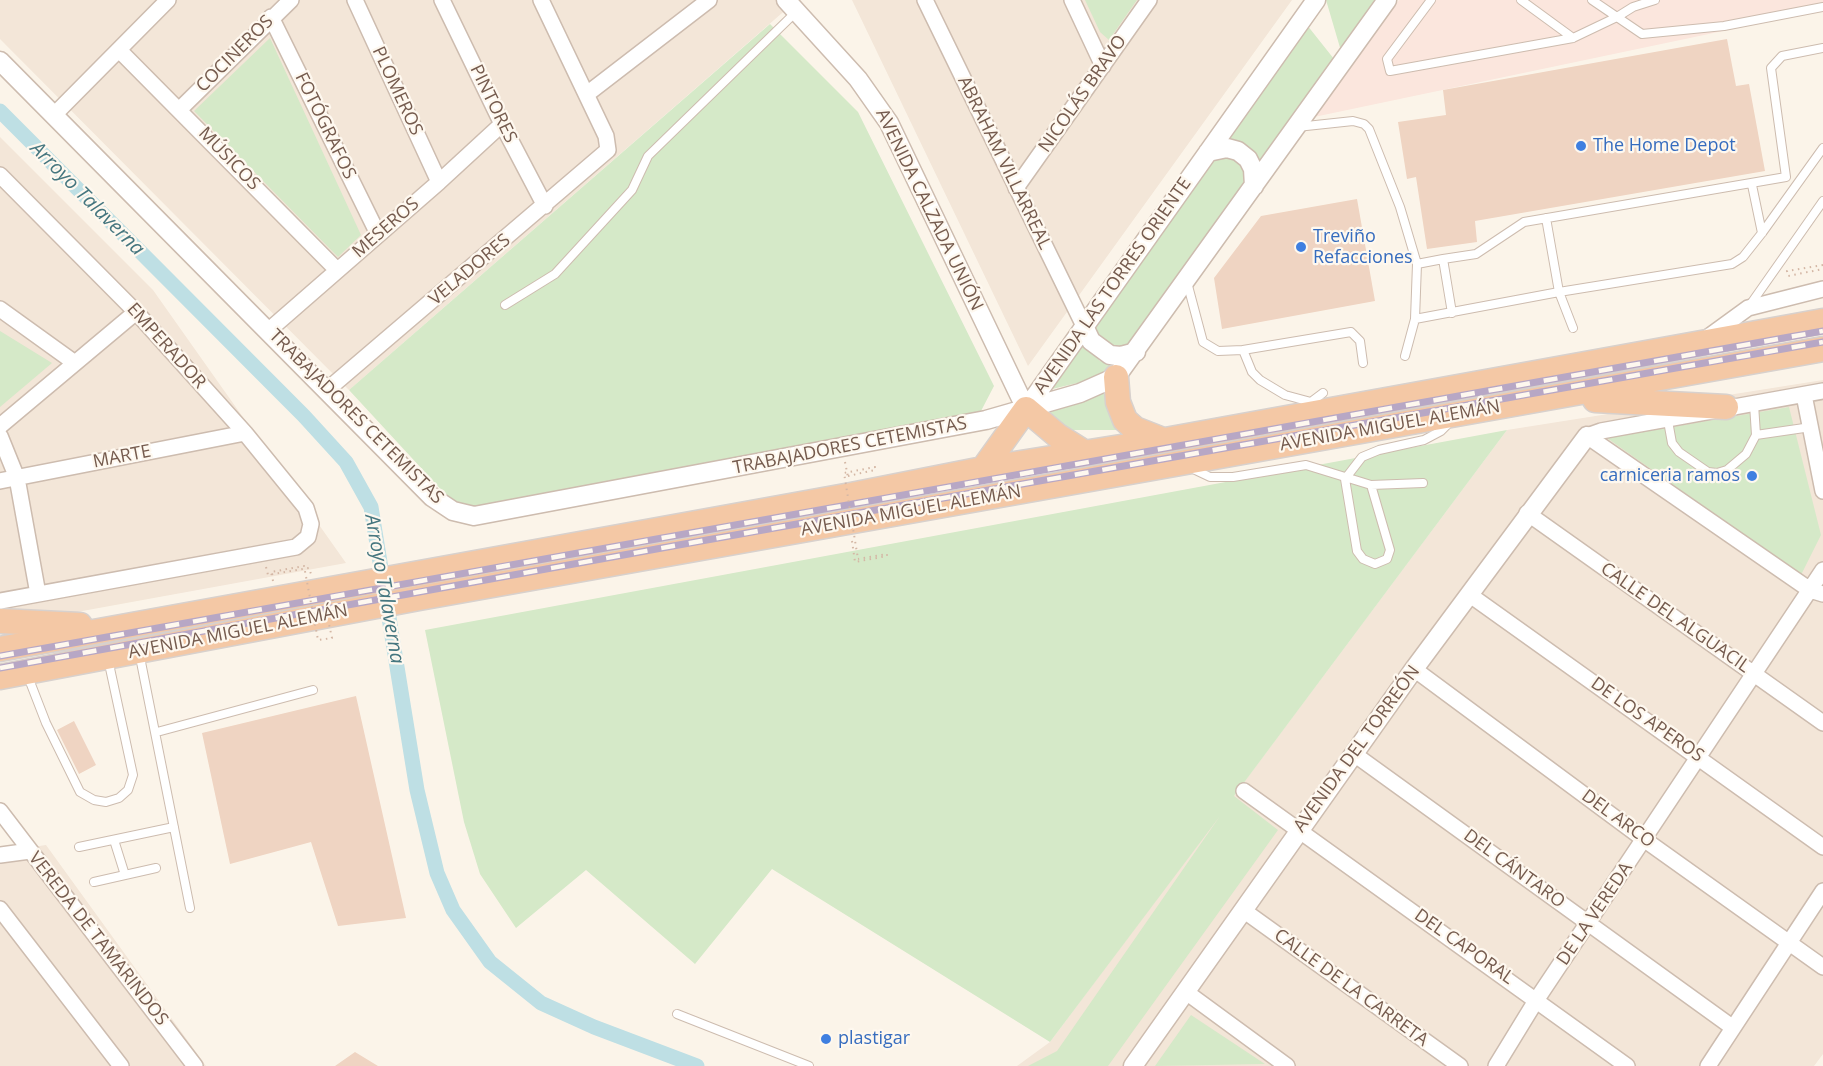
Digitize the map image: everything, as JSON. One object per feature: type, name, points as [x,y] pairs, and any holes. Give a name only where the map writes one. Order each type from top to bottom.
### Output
[{"type":"highway","name":"AVENIDA MIGUEL ALEMÁN","points":[[0,677],[326,620],[417,586],[982,469],[1165,440],[1316,403],[1696,345],[1823,321]]},
{"type":"highway","name":"AVENIDA MIGUEL ALEMÁN","points":[[0,649],[99,631],[310,584],[417,586],[849,523],[1823,349]]},
{"type":"highway","points":[[1116,377],[1118,402],[1125,420],[1135,429],[1165,440]]},
{"type":"highway","points":[[1557,398],[1726,407]]},
{"type":"highway","points":[[982,469],[1026,409],[1058,436],[1085,453]]},
{"type":"highway","points":[[0,621],[76,625],[99,631]]},
{"type":"street","points":[[54,116],[168,0]]},
{"type":"street","name":"COCINEROS","points":[[180,109],[291,0]]},
{"type":"street","name":"PLOMEROS","points":[[355,0],[439,182]]},
{"type":"street","name":"PINTORES","points":[[442,0],[545,206]]},
{"type":"street","points":[[547,3],[587,94],[709,0]]},
{"type":"street","name":"ABRAHAM VILLARREAL","points":[[925,0],[1084,326]]},
{"type":"street","points":[[1072,0],[1103,66]]},
{"type":"street","name":"NICOLÁS BRAVO","points":[[1016,188],[1149,0]]},
{"type":"street","name":"AVENIDA LAS TORRES ORIENTE","points":[[1026,409],[1080,393],[1116,377],[1187,282],[1387,0]]},
{"type":"street","name":"AVENIDA LAS TORRES ORIENTE","points":[[1026,409],[1313,1]]},
{"type":"street","name":"AVENIDA CALZADA UNIÓN","points":[[791,6],[858,79],[889,123],[1026,409]]},
{"type":"street","name":"FOTÓGRAFOS","points":[[272,17],[378,234]]},
{"type":"street","name":"MÚSICOS","points":[[119,50],[180,109],[337,270]]},
{"type":"street","name":"TRABAJADORES CETEMISTAS","points":[[0,61],[432,497],[453,511],[474,516],[986,420],[1026,409]]},
{"type":"street","name":"VELADORES","points":[[327,390],[605,155],[609,146],[587,94]]},
{"type":"street","name":"MESEROS","points":[[268,331],[502,124]]},
{"type":"street","points":[[1208,152],[1227,148],[1238,151],[1248,159],[1253,169],[1254,186]]},
{"type":"street","name":"EMPERADOR","points":[[0,175],[136,312],[245,433],[306,508],[310,517],[310,531],[304,542],[296,547],[263,553]]},
{"type":"street","points":[[1696,345],[1748,308],[1823,288]]},
{"type":"street","points":[[0,309],[75,363]]},
{"type":"street","points":[[0,426],[136,312]]},
{"type":"street","points":[[1084,326],[1091,341],[1110,356],[1136,352]]},
{"type":"street","points":[[1587,436],[1601,430],[1668,421],[1726,407],[1823,391]]},
{"type":"street","points":[[1804,395],[1823,491]]},
{"type":"street","name":"MARTE","points":[[0,481],[245,433]]},
{"type":"street","points":[[0,435],[16,478],[39,594]]},
{"type":"street","points":[[1587,436],[1817,592]]},
{"type":"street","name":"AVENIDA DEL TORREÓN","points":[[1133,1066],[1414,669],[1470,595],[1527,513],[1587,436]]},
{"type":"street","name":"CALLE DEL ALGUACIL","points":[[1527,513],[1823,723]]},
{"type":"street","points":[[0,601],[263,553]]},
{"type":"street","name":"DE LA VEREDA","points":[[1496,1066],[1537,999],[1645,840],[1754,673],[1817,592],[1823,570]]},
{"type":"street","name":"DE LOS APEROS","points":[[1470,595],[1699,756],[1823,847]]},
{"type":"street","name":"DEL ARCO","points":[[1414,669],[1645,840],[1823,967]]},
{"type":"street","name":"DEL CÁNTARO","points":[[1354,754],[1732,1027]]},
{"type":"street","name":"DEL CAPORAL","points":[[1244,791],[1537,999],[1627,1066]]},
{"type":"street","name":"VEREDA DE TAMARINDOS","points":[[0,812],[195,1066]]},
{"type":"street","points":[[0,855],[30,851]]},
{"type":"street","points":[[1708,1066],[1823,891]]},
{"type":"street","points":[[0,909],[121,1066]]},
{"type":"street","name":"CALLE DE LA CARRETA","points":[[1243,910],[1460,1066]]},
{"type":"street","points":[[1186,992],[1287,1066]]},
{"type":"lane","points":[[1431,0],[1387,59],[1390,71],[1573,38],[1617,17],[1633,6],[1655,0]]},
{"type":"lane","points":[[1521,0],[1573,38]]},
{"type":"lane","points":[[1596,1],[1642,34],[1724,26],[1823,7]]},
{"type":"lane","points":[[505,305],[555,274],[632,190],[648,156],[791,6]]},
{"type":"lane","points":[[1794,188],[1785,177],[1771,68],[1773,63],[1782,56],[1823,48]]},
{"type":"lane","points":[[1296,128],[1353,121],[1364,124],[1369,129],[1400,207],[1417,264],[1415,319],[1405,356]]},
{"type":"lane","points":[[1415,319],[1559,292],[1732,264],[1743,257],[1762,233],[1823,148]]},
{"type":"lane","points":[[1417,264],[1476,254],[1519,224],[1752,185],[1785,177]]},
{"type":"lane","points":[[1752,185],[1762,233]]},
{"type":"lane","points":[[1748,308],[1823,201]]},
{"type":"lane","points":[[1546,218],[1559,292],[1573,328]]},
{"type":"lane","points":[[1443,259],[1452,313]]},
{"type":"lane","points":[[1187,282],[1203,342],[1218,351],[1244,350],[1351,332],[1360,341],[1364,363]]},
{"type":"lane","points":[[1244,350],[1252,372],[1260,380],[1285,394],[1316,403]]},
{"type":"lane","points":[[1668,421],[1672,443],[1679,452],[1708,472],[1727,470],[1746,454],[1756,435],[1754,404]]},
{"type":"lane","points":[[1371,485],[1390,550],[1387,559],[1375,564],[1363,559],[1357,551],[1344,479],[1362,457],[1379,450],[1424,440],[1441,431],[1457,415]]},
{"type":"lane","points":[[1756,435],[1811,427]]},
{"type":"lane","points":[[1181,463],[1210,477],[1233,477],[1306,465],[1344,479],[1371,485],[1424,483]]},
{"type":"lane","points":[[139,651],[157,732],[190,908]]},
{"type":"lane","points":[[26,673],[45,723],[80,792],[94,800],[106,802],[119,798],[128,790],[133,775],[107,657]]},
{"type":"lane","points":[[157,732],[313,690]]},
{"type":"lane","points":[[79,847],[174,827]]},
{"type":"lane","points":[[114,840],[125,875]]},
{"type":"lane","points":[[94,882],[156,868]]},
{"type":"lane","points":[[677,1014],[809,1066]]},
{"type":"path","points":[[1823,265],[1787,271],[1788,276],[1823,269]]},
{"type":"path","points":[[848,476],[875,470],[874,467],[844,473],[858,559],[887,554],[887,556],[855,562],[849,523]]},
{"type":"path","points":[[263,553],[268,575],[309,568],[310,584]]},
{"type":"path","points":[[282,580],[273,581],[271,572],[304,566],[318,640],[332,638],[326,620]]},
{"type":"shaded area","points":[[0,0],[797,0],[349,390],[0,39]]},
{"type":"shaded area","points":[[852,0],[1292,0],[1028,366]]},
{"type":"shaded area","points":[[1399,0],[1823,0],[1823,10],[1314,117]]},
{"type":"shaded area","points":[[0,137],[153,290],[346,563],[0,626]]},
{"type":"shaded area","points":[[1823,380],[1823,1054],[1814,1066],[1017,1066],[1050,1042],[1507,430]]},
{"type":"shaded area","points":[[46,845],[206,1066],[0,1066],[0,852]]},
{"type":"green space","points":[[1085,0],[1137,0],[1109,40],[1100,32]]},
{"type":"green space","points":[[1326,0],[1377,0],[1341,51]]},
{"type":"green space","points":[[770,24],[858,112],[994,386],[981,411],[459,509],[349,390]]},
{"type":"green space","points":[[1307,25],[1334,59],[1262,162],[1245,146],[1228,137]]},
{"type":"green space","points":[[270,38],[361,235],[338,257],[194,111]]},
{"type":"green space","points":[[1226,154],[1243,162],[1248,182],[1129,350],[1107,348],[1098,337],[1094,325],[1213,157]]},
{"type":"green space","points":[[0,331],[52,363],[0,407]]},
{"type":"green space","points":[[1083,342],[1100,361],[1119,365],[1111,375],[1048,390]]},
{"type":"green space","points":[[1108,388],[1106,403],[1124,430],[1069,430],[1037,410]]},
{"type":"green space","points":[[1789,407],[1821,535],[1801,575],[1607,438]]},
{"type":"green space","points":[[1507,430],[1234,796],[1278,830],[1108,1066],[1028,1066],[1057,1051],[1220,816],[1050,1042],[772,869],[695,964],[586,870],[516,928],[480,874],[464,822],[425,630]]},
{"type":"green space","points":[[1191,1015],[1265,1064],[1155,1066]]},
{"type":"building","name":"The Home Depot","points":[[1727,39],[1736,86],[1749,84],[1765,171],[1475,221],[1477,242],[1427,249],[1416,177],[1407,179],[1398,122],[1446,115],[1443,90]]},
{"type":"building","name":"Treviño Refacciones","points":[[1357,199],[1375,301],[1222,329],[1214,278],[1261,216]]},
{"type":"building","points":[[356,696],[406,918],[338,926],[311,842],[230,864],[202,733]]},
{"type":"building","points":[[74,721],[96,765],[79,774],[57,730]]},
{"type":"building","points":[[355,1052],[378,1066],[335,1066]]},
{"type":"waterway","name":"Arroyo Talaverna","points":[[0,111],[304,416],[346,462],[371,507],[417,790],[437,873],[453,910],[490,962],[541,1003],[594,1027],[697,1066]]},
{"type":"railway","points":[[0,656],[1823,331]]},
{"type":"railway","points":[[0,668],[1823,342]]},
{"type":"place","name":"The Home Depot","points":[[1581,146]]},
{"type":"place","name":"Treviño Refacciones","points":[[1301,247]]},
{"type":"place","name":"carniceria ramos","points":[[1752,476]]},
{"type":"place","name":"plastigar","points":[[826,1039]]}]
